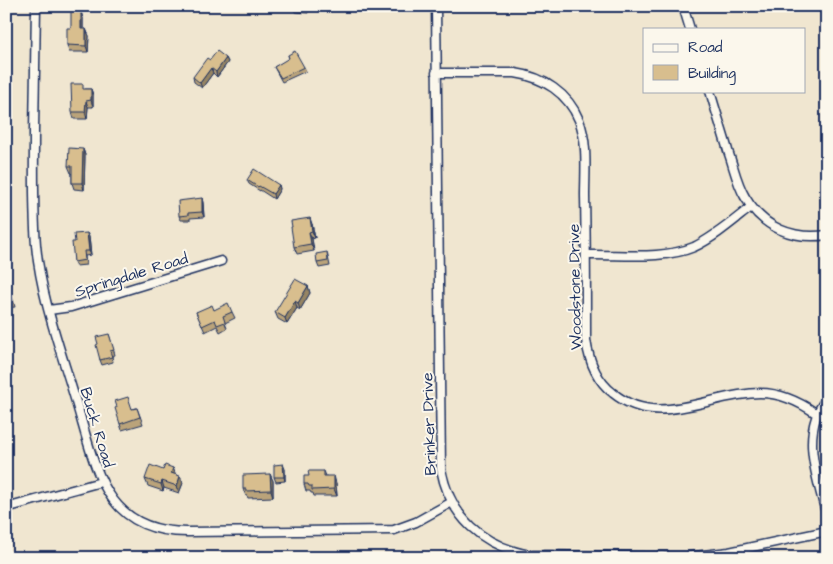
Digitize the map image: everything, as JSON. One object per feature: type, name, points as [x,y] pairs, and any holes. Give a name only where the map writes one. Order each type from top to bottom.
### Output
[{"type":"street","name":"Buck Road","points":[[36,6],[34,204],[36,246],[42,284],[49,310],[101,482],[114,501],[128,515],[147,526],[172,532],[394,530],[416,522],[452,502]]},
{"type":"street","name":"Brinker Drive","points":[[436,6],[441,469],[446,489],[452,502],[468,524],[484,538],[503,548],[530,555],[694,556],[729,552],[827,531]]},
{"type":"street","points":[[683,6],[690,28]]},
{"type":"street","name":"Woodstone Drive","points":[[436,73],[525,74],[544,82],[565,98],[578,120],[583,138],[587,350],[596,375],[602,383],[618,397],[641,408],[670,410],[748,394],[773,394],[796,401],[817,414]]},
{"type":"street","points":[[710,92],[740,187],[751,207],[771,225],[796,236],[827,235]]},
{"type":"street","points":[[586,255],[665,254],[679,252],[707,240],[751,207]]},
{"type":"street","name":"Springdale Road","points":[[49,310],[71,307],[221,261]]},
{"type":"street","points":[[827,398],[817,414],[813,425],[812,448],[827,516]]},
{"type":"street","points":[[6,508],[101,482]]},
{"type":"building","points":[[293,6],[306,6],[306,8],[293,8]]},
{"type":"building","points":[[71,11],[81,11],[81,29],[86,29],[86,46],[67,45],[67,28],[71,28]]},
{"type":"building","points":[[217,51],[226,58],[216,72],[211,68],[200,83],[193,77],[207,58],[210,60]]},
{"type":"building","points":[[295,51],[304,67],[281,78],[274,67],[289,58],[288,55]]},
{"type":"building","points":[[71,84],[83,84],[83,89],[91,89],[91,100],[86,101],[85,112],[72,112]]},
{"type":"building","points":[[69,148],[83,149],[82,183],[72,183],[72,166],[68,166]]},
{"type":"building","points":[[254,169],[279,185],[273,194],[247,180]]},
{"type":"building","points":[[202,198],[202,212],[179,216],[178,201]]},
{"type":"building","points":[[310,218],[312,231],[309,232],[311,244],[294,247],[291,221]]},
{"type":"building","points":[[87,233],[89,251],[84,251],[85,260],[74,262],[72,242],[75,242],[74,234]]},
{"type":"building","points":[[327,252],[328,261],[317,263],[316,254]]},
{"type":"building","points":[[6,276],[13,302],[6,303]]},
{"type":"building","points":[[295,279],[308,286],[298,303],[295,301],[285,318],[275,312]]},
{"type":"building","points":[[228,303],[232,312],[223,316],[225,322],[217,325],[215,320],[202,326],[196,312],[212,305],[214,310]]},
{"type":"building","points":[[109,334],[114,350],[110,351],[112,357],[100,360],[96,337]]},
{"type":"building","points":[[128,397],[132,409],[137,408],[140,417],[120,424],[115,401]]},
{"type":"building","points":[[283,464],[284,477],[274,477],[274,465]]},
{"type":"building","points":[[150,465],[163,470],[165,465],[173,468],[171,473],[180,476],[177,486],[162,481],[161,484],[145,479]]},
{"type":"building","points":[[308,471],[324,471],[324,476],[334,476],[334,489],[312,490],[312,486],[304,484],[304,476],[309,476]]},
{"type":"building","points":[[270,474],[271,490],[246,491],[246,489],[243,489],[243,475]]}]
